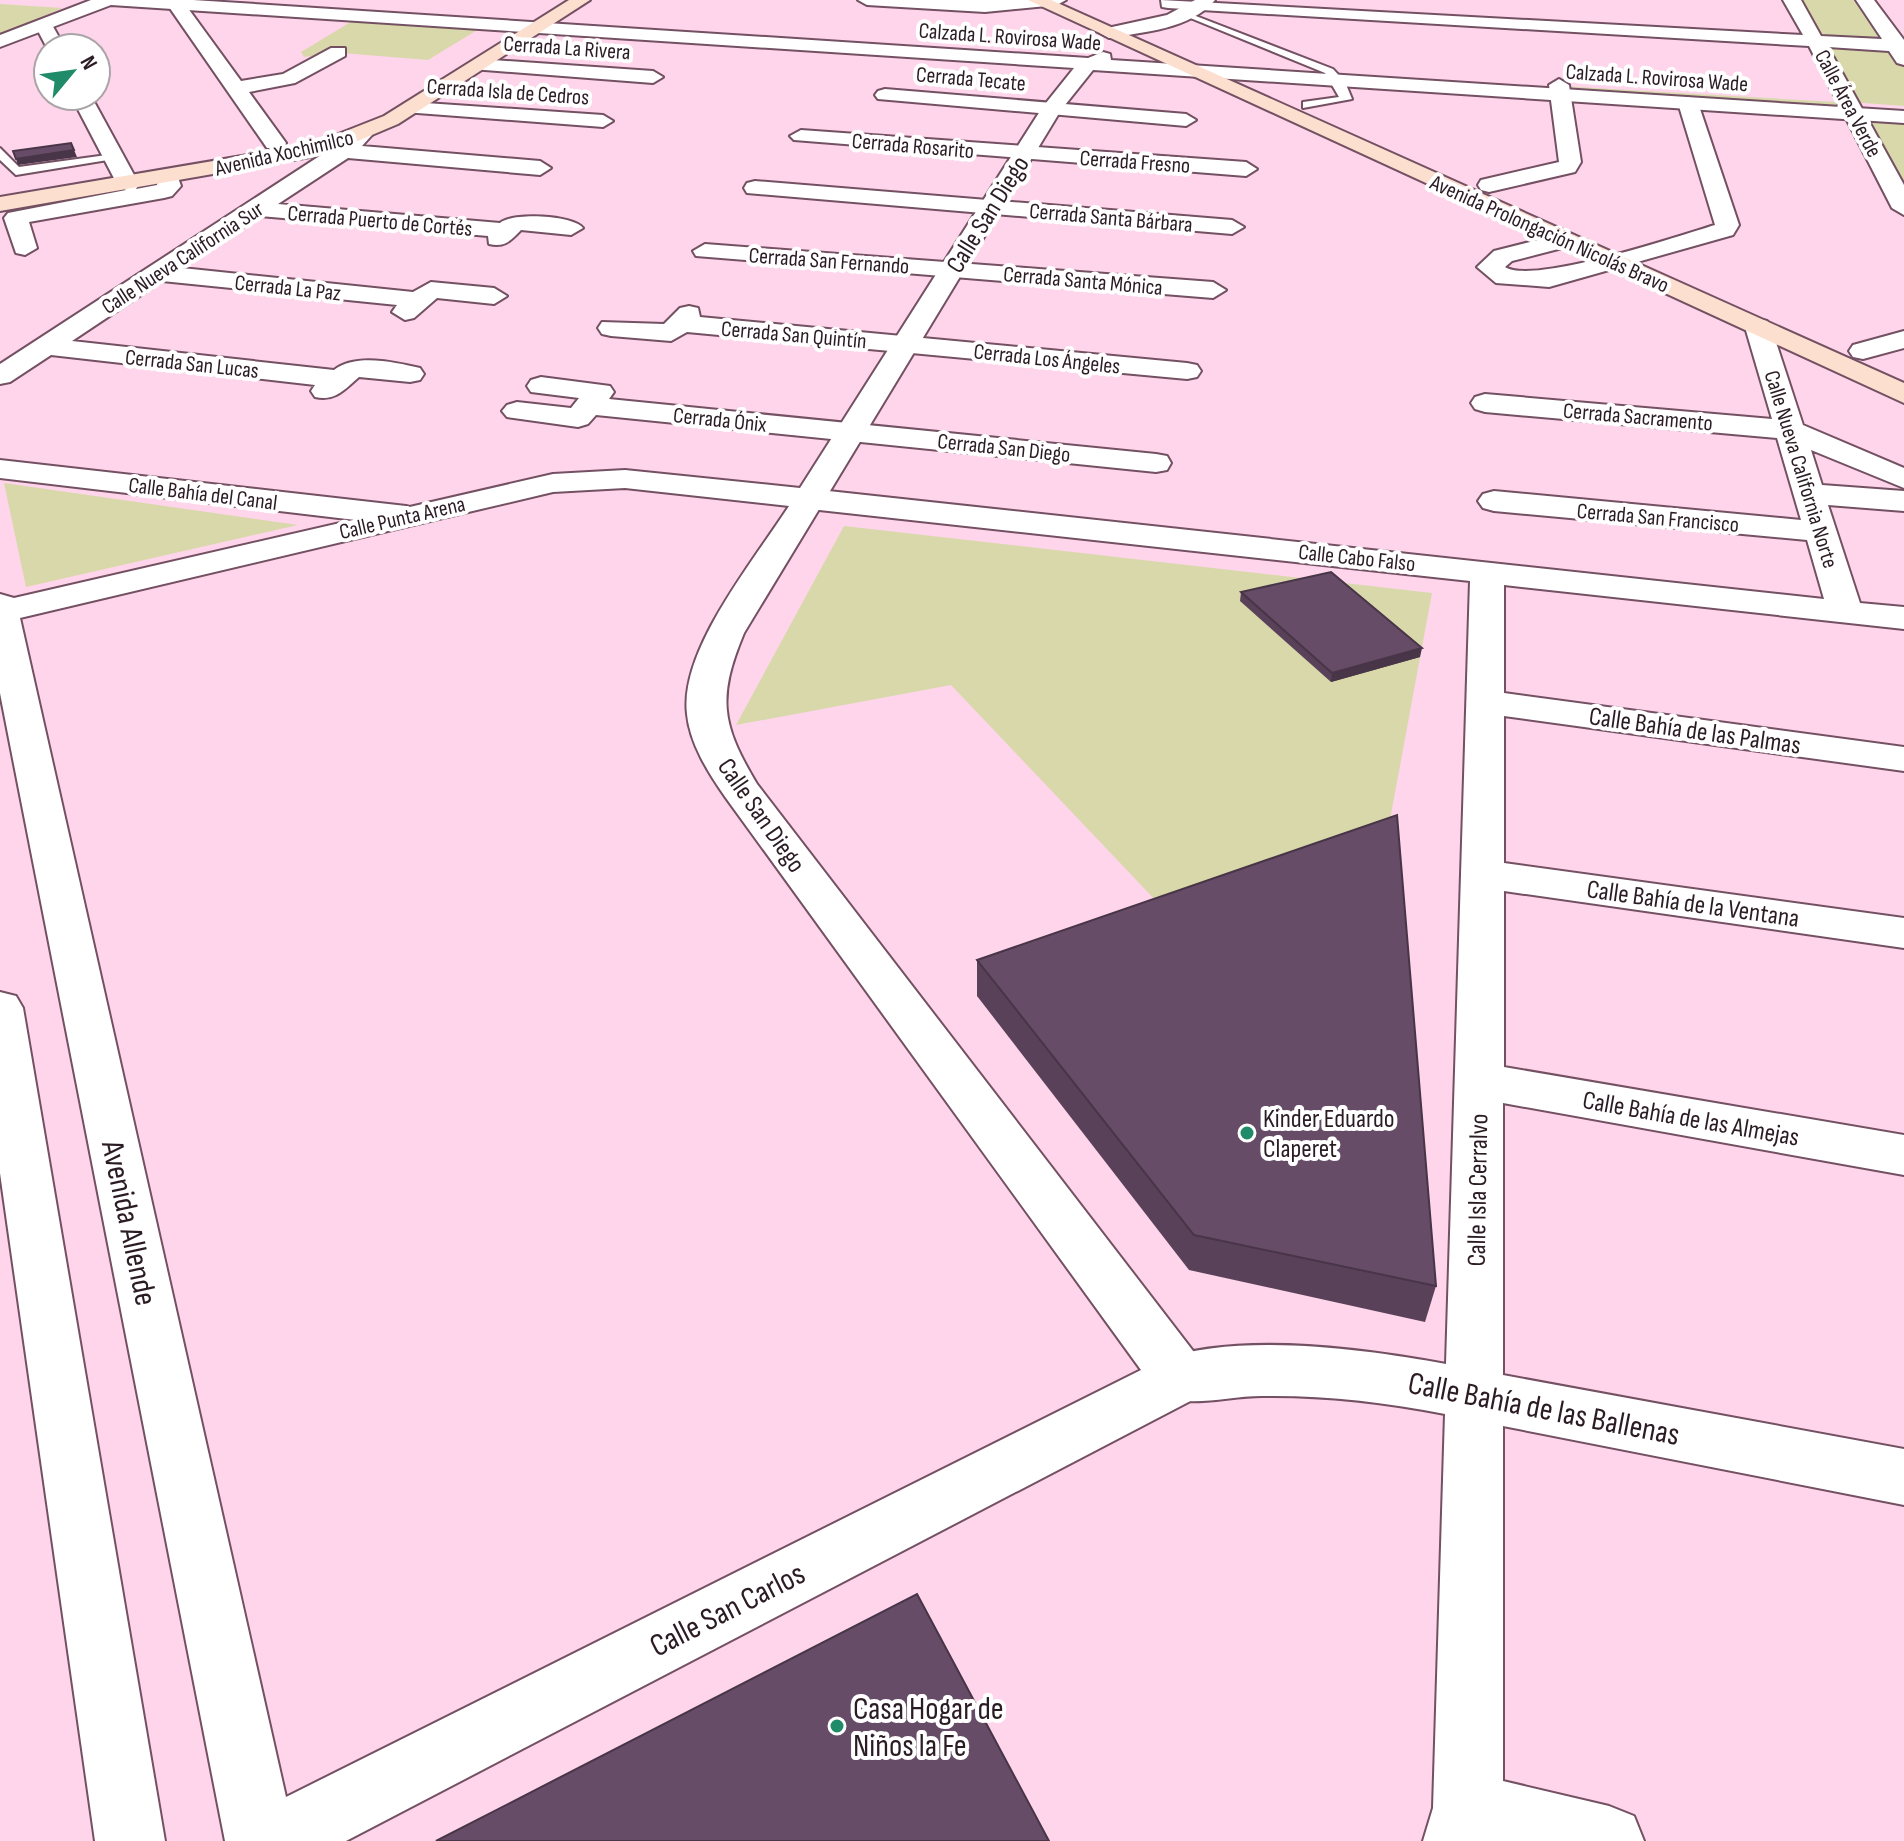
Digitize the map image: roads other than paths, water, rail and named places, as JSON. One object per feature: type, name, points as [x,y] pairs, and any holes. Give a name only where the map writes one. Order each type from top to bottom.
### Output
[{"type":"main road","name":"Avenida Xochimilco","points":[[394,93],[510,22],[544,16],[581,0]]},
{"type":"main road","points":[[1069,0],[1171,62]]},
{"type":"main road","points":[[1045,1],[1091,25],[1111,26]]},
{"type":"main road","name":"Avenida Xochimilco","points":[[0,204],[121,171],[168,177],[352,143],[479,65],[544,16]]},
{"type":"main road","name":"Avenida Prolongación Nicolás Bravo","points":[[1111,26],[1134,28],[1206,69],[1565,240],[1904,394]]},
{"type":"main road","name":"Avenida Prolongación Nicolás Bravo","points":[[1241,76],[1904,369]]},
{"type":"main road","name":"Avenida Xochimilco","points":[[0,189],[275,143],[334,124],[372,105]]},
{"type":"street","name":"Calzada L. Rovirosa Wade","points":[[110,0],[510,22],[544,16],[1094,62],[1854,108],[1904,117]]},
{"type":"street","points":[[0,41],[45,27],[110,0]]},
{"type":"street","name":"Calzada L. Rovirosa Wade","points":[[245,0],[510,22]]},
{"type":"street","points":[[867,0],[985,7],[1045,1]]},
{"type":"street","name":"Calle Área Verde","points":[[1792,0],[1854,108],[1904,208]]},
{"type":"street","points":[[1865,0],[1901,50]]},
{"type":"street","points":[[1111,26],[1170,2],[1815,41],[1901,50]]},
{"type":"street","points":[[176,4],[275,143]]},
{"type":"street","points":[[1134,28],[1197,6]]},
{"type":"street","points":[[45,27],[48,32]]},
{"type":"street","points":[[236,88],[288,79],[338,52]]},
{"type":"street","name":"Calzada L. Rovirosa Wade","points":[[1094,62],[1171,62],[1241,76],[1334,77]]},
{"type":"street","name":"Calle San Diego","points":[[1094,62],[1052,108],[726,633],[706,677],[704,711],[710,739],[749,802],[1180,1378]]},
{"type":"street","name":"Cerrada La Rivera","points":[[479,65],[653,77]]},
{"type":"street","name":"Calzada L. Rovirosa Wade","points":[[1560,90],[1688,103],[1854,108],[1904,106]]},
{"type":"street","points":[[1489,185],[1567,167],[1570,162],[1560,90]]},
{"type":"street","name":"Cerrada Tecate","points":[[885,95],[1186,120]]},
{"type":"street","points":[[1565,240],[1503,256],[1489,267],[1505,278],[1538,280],[1716,235],[1727,225],[1688,103]]},
{"type":"street","name":"Cerrada Isla de Cedros","points":[[411,108],[603,121]]},
{"type":"street","points":[[90,112],[121,171]]},
{"type":"street","name":"Cerrada Rosarito","points":[[801,136],[1025,154]]},
{"type":"street","points":[[352,143],[540,168]]},
{"type":"street","name":"Calle Nueva California Sur","points":[[0,376],[352,143]]},
{"type":"street","name":"Cerrada Fresno","points":[[1025,154],[1246,169]]},
{"type":"street","points":[[25,248],[16,218],[41,211],[155,194],[170,186],[168,177]]},
{"type":"street","name":"Cerrada Santa Bárbara","points":[[755,188],[1232,227]]},
{"type":"street","name":"Cerrada Puerto de Cortés","points":[[254,209],[507,231],[498,239],[564,237]]},
{"type":"street","name":"Cerrada San Fernando","points":[[705,251],[953,269]]},
{"type":"street","name":"Cerrada Santa Mónica","points":[[953,269],[1213,290]]},
{"type":"street","name":"Cerrada La Paz","points":[[157,273],[418,300]]},
{"type":"street","points":[[418,300],[494,296]]},
{"type":"street","points":[[418,300],[464,319]]},
{"type":"street","points":[[629,307],[681,323]]},
{"type":"street","points":[[611,328],[681,323]]},
{"type":"street","name":"Cerrada San Quintín","points":[[681,323],[906,344]]},
{"type":"street","name":"Calle Nueva California Norte","points":[[1758,327],[1845,611]]},
{"type":"street","points":[[1863,351],[1904,339]]},
{"type":"street","name":"Cerrada Los Ángeles","points":[[906,344],[1187,371]]},
{"type":"street","name":"Cerrada San Lucas","points":[[45,346],[340,379],[353,368],[410,374]]},
{"type":"street","points":[[340,379],[325,391],[381,398]]},
{"type":"street","points":[[517,411],[578,418],[600,392],[541,386]]},
{"type":"street","name":"Cerrada Sacramento","points":[[1485,403],[1790,430],[1904,479]]},
{"type":"street","name":"Cerrada Ónix","points":[[588,406],[851,432]]},
{"type":"street","name":"Cerrada San Diego","points":[[851,432],[1156,463]]},
{"type":"street","name":"Calle Bahía del Canal","points":[[0,469],[406,516]]},
{"type":"street","name":"Calle Punta Arena","points":[[0,609],[526,487],[581,480],[674,482],[810,499]]},
{"type":"street","points":[[1809,494],[1904,501]]},
{"type":"street","name":"Calle Cabo Falso","points":[[810,499],[1904,618]]},
{"type":"street","name":"Cerrada San Francisco","points":[[1494,501],[1821,532]]},
{"type":"street","name":"Calle Isla Cerralvo","points":[[1487,571],[1474,1393],[1463,1824],[1609,1841]]},
{"type":"street","name":"Avenida Allende","points":[[0,609],[260,1841]]},
{"type":"street","name":"Calle Bahía de las Palmas","points":[[1485,702],[1904,759]]},
{"type":"street","name":"Calle Bahía de la Ventana","points":[[1482,874],[1904,933]]},
{"type":"street","points":[[0,1008],[130,1841]]},
{"type":"street","name":"Calle Bahía de las Almejas","points":[[1479,1081],[1904,1155]]},
{"type":"street","name":"Calle Bahía de las Ballenas","points":[[1180,1378],[1315,1371],[1377,1376],[1904,1477]]},
{"type":"street","name":"Calle San Carlos","points":[[273,1841],[1180,1378]]},
{"type":"lane","points":[[1197,6],[1334,77],[1346,99],[1307,105]]},
{"type":"lane","points":[[0,152],[16,171],[121,171]]},
{"type":"place","name":"Kinder Eduardo Claperet","points":[[1247,1133]]},
{"type":"place","name":"Casa Hogar de Niños la Fe","points":[[837,1726]]}]
